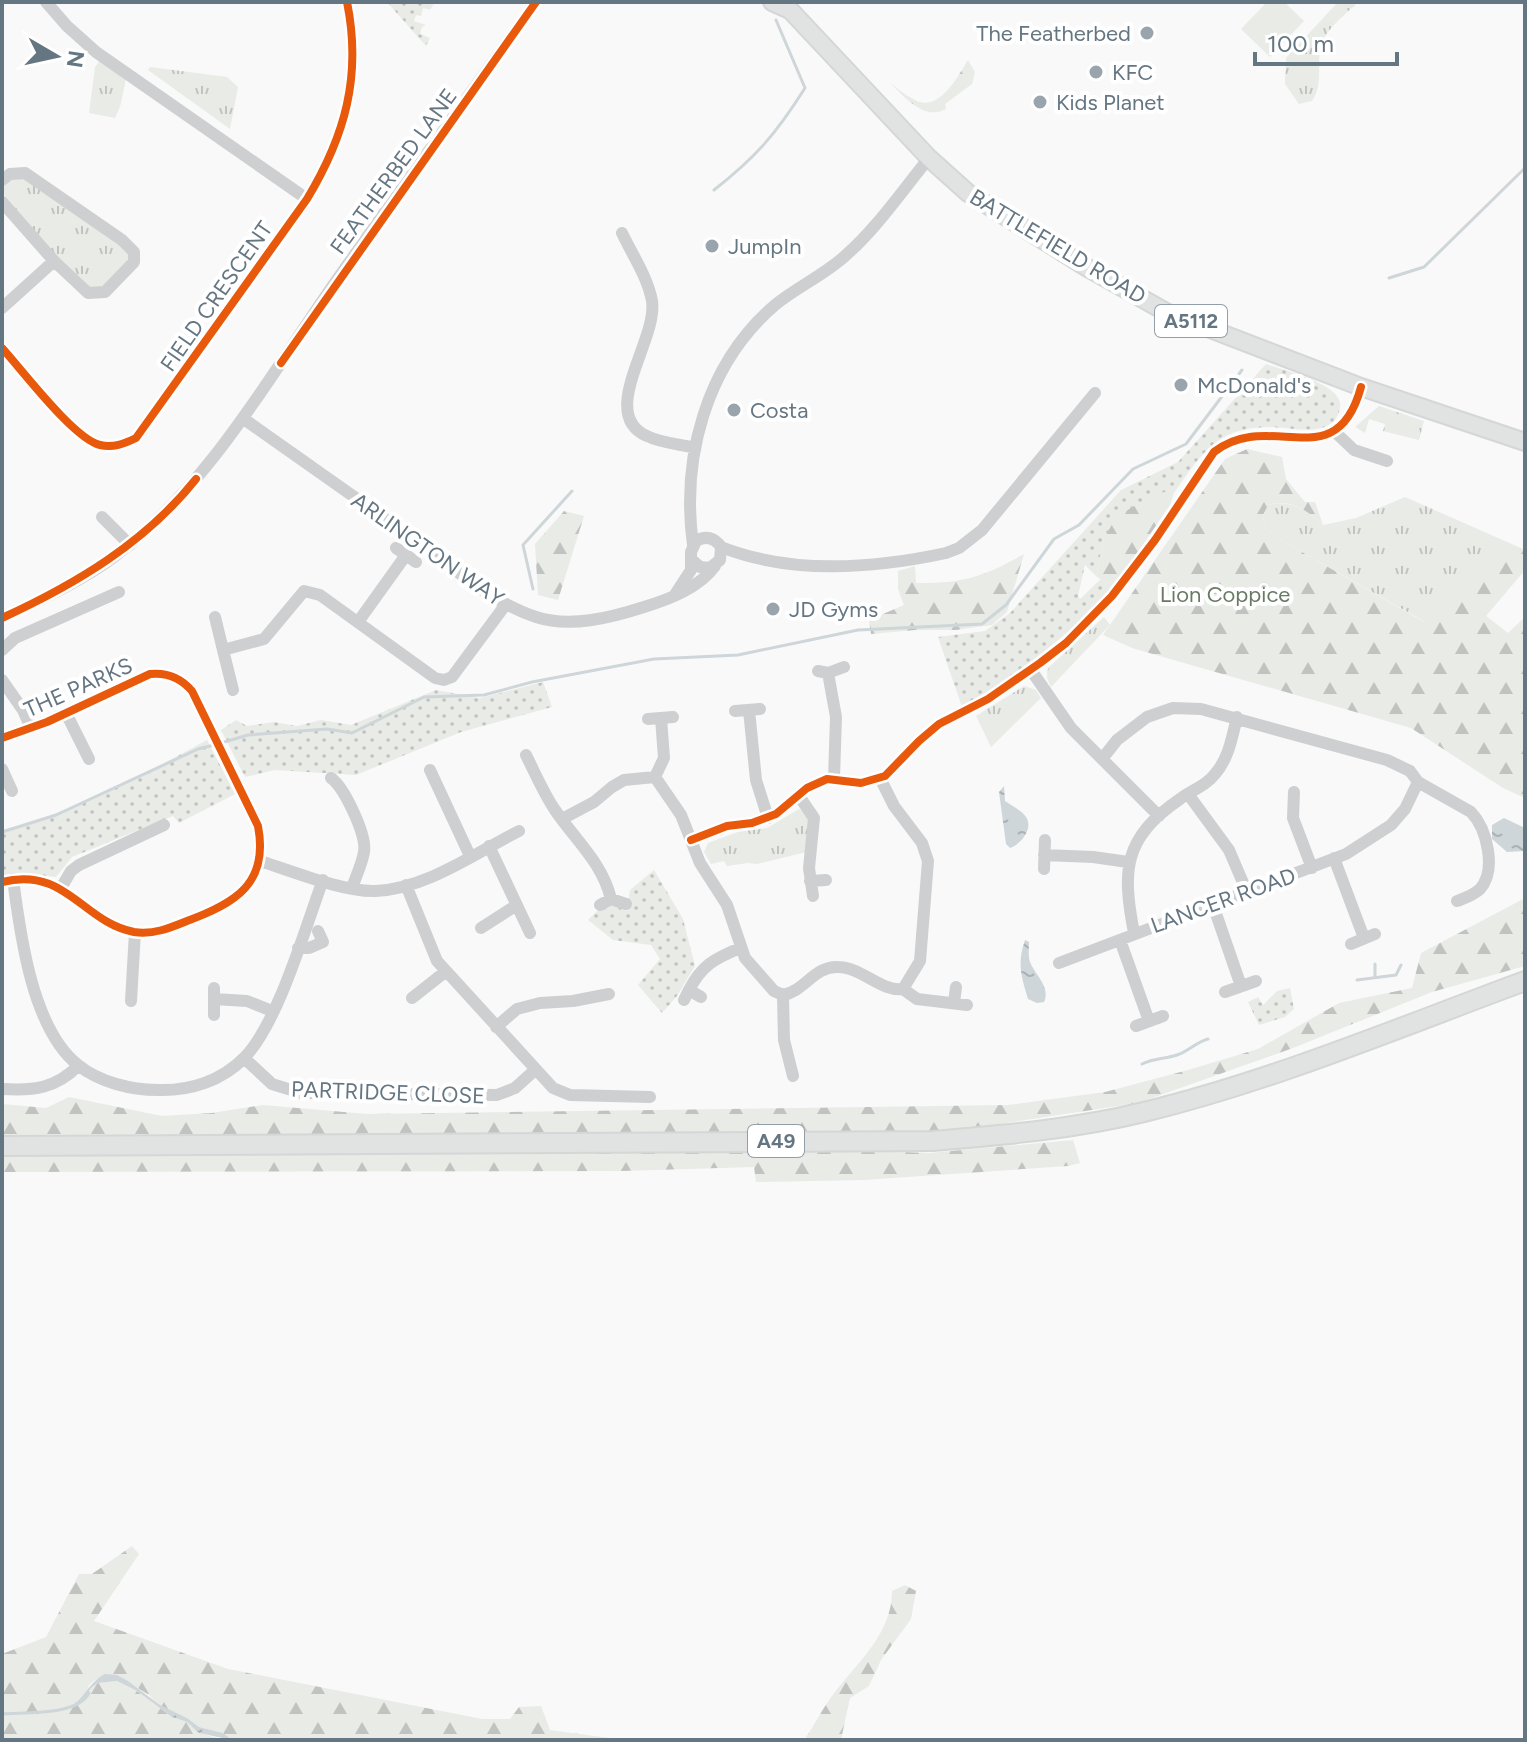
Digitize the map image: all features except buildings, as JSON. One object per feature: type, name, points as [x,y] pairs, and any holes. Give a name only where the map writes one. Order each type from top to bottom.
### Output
[{"type":"highway","name":"A49","points":[[2,1146],[933,1141],[1037,1132],[1143,1112],[1260,1079],[1525,981]]},
{"type":"main road","name":"BATTLEFIELD ROAD","points":[[781,4],[929,158],[968,193],[1086,267],[1166,312],[1361,387],[1525,442]]},
{"type":"street","points":[[46,2],[96,52],[307,199]]},
{"type":"street","name":"FIELD CRESCENT","points":[[2,348],[87,439],[97,444],[116,446],[136,438],[307,199],[327,165],[348,106],[353,55],[347,2]]},
{"type":"street","name":"FEATHERBED LANE","points":[[2,618],[64,588],[130,545],[181,498],[244,419],[327,295],[536,2]]},
{"type":"street","points":[[676,593],[691,570],[691,475],[695,448],[708,398],[728,360],[749,330],[796,288],[846,255],[929,158]]},
{"type":"street","points":[[2,180],[10,174],[25,173],[122,240],[135,258],[105,292],[94,295],[84,291],[2,202]]},
{"type":"street","points":[[622,233],[652,301],[642,351],[627,393],[626,413],[635,429],[647,437],[695,448]]},
{"type":"street","points":[[2,308],[54,261]]},
{"type":"street","points":[[691,840],[727,826],[768,818],[819,781],[834,778],[861,783],[880,778],[893,770],[939,724],[988,699],[1066,643],[1112,596],[1155,540],[1205,462],[1222,446],[1231,440],[1256,435],[1315,437],[1335,432],[1353,410],[1361,387]]},
{"type":"street","points":[[692,560],[705,568],[719,558],[835,567],[935,555],[959,548],[982,530],[1095,393]]},
{"type":"street","name":"ARLINGTON WAY","points":[[244,419],[480,589],[537,617],[562,622],[612,616],[654,604],[706,579],[719,558]]},
{"type":"street","points":[[1335,432],[1354,450],[1390,462]]},
{"type":"street","points":[[692,506],[703,532],[718,542],[719,558]]},
{"type":"street","points":[[102,517],[130,545]]},
{"type":"street","points":[[693,545],[708,537]]},
{"type":"street","points":[[358,622],[406,555]]},
{"type":"street","points":[[2,650],[15,638],[111,591]]},
{"type":"street","points":[[223,650],[264,639],[304,591],[320,595],[435,678],[444,680],[452,677],[506,604]]},
{"type":"street","points":[[215,617],[233,690]]},
{"type":"street","points":[[834,778],[836,717],[823,672],[844,667]]},
{"type":"street","points":[[1031,670],[1066,721],[1159,816]]},
{"type":"street","name":"THE PARKS","points":[[2,738],[66,713],[150,674],[162,673],[184,681],[192,691],[258,826],[262,845],[260,861]]},
{"type":"street","points":[[2,680],[17,700],[31,728]]},
{"type":"street","points":[[1102,759],[1132,726],[1160,712],[1186,707],[1237,717],[1387,760],[1410,771],[1418,782],[1471,812],[1481,827],[1489,856],[1485,880],[1478,891],[1457,901]]},
{"type":"street","points":[[748,710],[756,780],[768,818]]},
{"type":"street","points":[[66,713],[89,751]]},
{"type":"street","points":[[1134,933],[1126,883],[1128,862],[1134,846],[1159,816],[1207,783],[1225,761],[1237,717]]},
{"type":"street","points":[[655,777],[664,758],[661,718]]},
{"type":"street","points":[[526,755],[577,842],[597,862],[606,880],[606,902],[626,904]]},
{"type":"street","points":[[430,770],[432,789],[470,856]]},
{"type":"street","points":[[562,819],[594,802],[624,780],[655,777]]},
{"type":"street","points":[[655,777],[674,804],[700,863],[727,905],[740,948],[774,991],[783,995],[794,991],[820,970],[834,967],[852,969],[895,990],[903,989],[917,999],[960,1004],[956,987]]},
{"type":"street","points":[[880,778],[894,806],[922,843],[928,861],[920,961],[903,989]]},
{"type":"street","points":[[339,781],[364,836],[365,851],[352,888]]},
{"type":"street","name":"LANCER ROAD","points":[[1059,963],[1312,868],[1362,845],[1391,825],[1405,809],[1418,782]]},
{"type":"street","name":"LANCER ROAD","points":[[1294,792],[1293,818],[1312,868]]},
{"type":"street","points":[[1188,794],[1229,850],[1247,892]]},
{"type":"street","points":[[799,796],[814,818],[809,850],[813,896]]},
{"type":"street","points":[[61,888],[71,871],[79,865],[160,831]]},
{"type":"street","points":[[323,880],[262,1035],[244,1058],[218,1079],[170,1091],[128,1088],[78,1066],[66,1052],[49,1025],[24,956],[8,881],[32,879],[61,888],[102,918],[135,932],[161,931],[232,901],[245,890],[260,861],[352,888],[376,891],[428,877],[519,831]]},
{"type":"street","points":[[1044,869],[1045,840]]},
{"type":"street","points":[[489,846],[530,933]]},
{"type":"street","points":[[1044,855],[1128,862]]},
{"type":"street","points":[[1334,858],[1370,936],[1351,944]]},
{"type":"street","points":[[810,881],[826,880]]},
{"type":"street","points":[[406,885],[431,949],[445,972],[553,1088],[570,1095],[650,1097]]},
{"type":"street","points":[[481,928],[517,905]]},
{"type":"street","points":[[1213,905],[1241,986]]},
{"type":"street","points":[[131,1001],[128,988],[135,932]]},
{"type":"street","points":[[1120,940],[1149,1021]]},
{"type":"street","points":[[298,948],[309,948],[323,942]]},
{"type":"street","points":[[691,996],[699,972],[740,948]]},
{"type":"street","points":[[412,998],[420,985],[445,972]]},
{"type":"street","points":[[1225,992],[1256,981]]},
{"type":"street","points":[[214,1015],[214,994],[247,1001],[272,1011]]},
{"type":"street","points":[[496,1027],[517,1009],[609,994]]},
{"type":"street","points":[[783,995],[784,1040],[793,1076]]},
{"type":"street","points":[[1136,1026],[1163,1016]]},
{"type":"street","name":"PARTRIDGE CLOSE","points":[[244,1058],[272,1084],[301,1093],[353,1088],[497,1095],[515,1088],[535,1070]]},
{"type":"street","points":[[11,1086],[35,1090],[49,1086],[66,1078],[78,1066]]},
{"type":"street","points":[[636,1096],[637,1080]]},
{"type":"green space","points":[[387,2],[434,3],[430,10],[423,8],[421,16],[416,15],[414,21],[426,25],[420,34],[430,38],[426,46]]},
{"type":"green space","points":[[1267,2],[1284,2],[1304,21],[1270,57],[1241,29]]},
{"type":"green space","points":[[1338,2],[1358,2],[1327,33],[1321,45],[1316,94],[1312,101],[1299,104],[1285,84],[1286,58]]},
{"type":"green space","points":[[100,60],[126,79],[115,118],[89,113],[95,67]]},
{"type":"green space","points":[[968,60],[975,72],[972,84],[945,104],[946,109],[938,112],[916,106],[890,83],[917,101],[933,101],[947,90]]},
{"type":"green space","points":[[150,67],[227,77],[238,87],[230,129],[148,70]]},
{"type":"green space","points":[[9,177],[25,177],[127,248],[128,259],[122,270],[104,288],[91,289],[83,284],[7,202],[4,189]]},
{"type":"green space","points":[[1266,364],[1324,385],[1339,400],[1336,418],[1321,428],[1311,430],[1259,427],[1228,435],[1204,453],[1174,493],[1169,490],[1125,511],[1109,530],[1097,577],[1085,565],[1078,596],[1080,599],[1101,579],[1107,583],[1121,577],[1086,615],[1047,649],[962,707],[938,637],[985,631],[1010,613],[1121,490],[1178,462]]},
{"type":"green space","points":[[1379,406],[1424,421],[1419,440],[1383,431],[1385,424],[1369,419],[1365,433],[1355,427]]},
{"type":"green space","name":"Lion Coppice","points":[[1247,449],[1282,457],[1286,479],[1305,502],[1315,502],[1323,525],[1298,507],[1276,503],[1268,505],[1263,515],[1265,528],[1424,622],[1514,545],[1525,550],[1525,570],[1486,616],[1508,633],[1525,617],[1525,798],[1503,788],[1411,728],[1132,648],[1103,635],[1225,459]]},
{"type":"green space","points":[[1169,490],[1174,493],[1170,505],[1121,577],[1107,583],[1097,577],[1104,541],[1116,519],[1137,504]]},
{"type":"green space","points":[[1405,497],[1514,545],[1425,622],[1265,528],[1263,515],[1268,505],[1284,503],[1298,507],[1323,525],[1356,518]]},
{"type":"green space","points":[[564,511],[584,516],[558,600],[538,595],[535,544]]},
{"type":"green space","points":[[1024,554],[1007,612],[992,625],[871,634],[869,620],[904,605],[898,589],[898,571],[915,566],[916,583],[947,582],[985,573]]},
{"type":"green space","points":[[1104,617],[1110,625],[1051,687],[1047,678],[1048,668]]},
{"type":"green space","points":[[543,682],[552,707],[461,732],[356,775],[275,770],[245,777],[221,730],[236,720],[247,726],[274,722],[297,726],[321,720],[351,725],[436,690],[480,698]]},
{"type":"green space","points":[[1024,686],[1036,690],[1041,698],[991,747],[976,716]]},
{"type":"green space","points":[[207,740],[235,794],[179,823],[173,816],[72,857],[56,877],[24,874],[2,879],[2,830],[81,803]]},
{"type":"green space","points":[[799,809],[809,815],[807,852],[757,864],[727,866],[724,861],[711,864],[704,852],[708,843],[738,832],[767,828]]},
{"type":"green space","points":[[654,870],[683,919],[695,966],[677,996],[662,1013],[638,985],[660,959],[651,945],[613,940],[588,920],[600,908],[614,905],[627,911],[630,890]]},
{"type":"green space","points":[[1525,898],[1525,966],[1432,992],[1293,1048],[1138,1103],[967,1129],[919,1132],[2,1135],[2,1104],[46,1108],[69,1097],[162,1116],[212,1113],[263,1105],[367,1114],[1008,1105],[1105,1092],[1258,1049],[1339,1003],[1412,988],[1421,953]]},
{"type":"green space","points":[[1290,988],[1294,1009],[1285,1017],[1259,1025],[1248,1002],[1258,997],[1263,1005],[1277,991]]},
{"type":"green space","points":[[1073,1140],[1080,1163],[1068,1166],[863,1180],[756,1182],[754,1167],[621,1171],[2,1172],[2,1155],[820,1149],[929,1153]]},
{"type":"green space","points":[[132,1546],[139,1554],[94,1621],[228,1669],[482,1719],[510,1719],[519,1707],[541,1706],[550,1730],[624,1740],[232,1740],[223,1733],[199,1727],[159,1705],[117,1675],[96,1679],[79,1701],[87,1696],[98,1683],[117,1681],[137,1691],[172,1717],[187,1722],[199,1733],[224,1740],[2,1740],[2,1654],[46,1637],[79,1574],[92,1574]]},
{"type":"green space","points":[[905,1585],[916,1591],[911,1619],[881,1660],[869,1686],[850,1698],[841,1740],[804,1740],[880,1633],[891,1606],[892,1591]]},
{"type":"water","points":[[1004,786],[1005,801],[1022,813],[1028,822],[1025,836],[1010,848],[1006,844],[999,792]]},
{"type":"water","points":[[1504,818],[1525,828],[1524,851],[1507,852],[1492,839],[1492,825]]},
{"type":"water","points":[[1025,940],[1029,942],[1030,962],[1044,986],[1044,1002],[1028,999],[1023,983],[1021,956]]},
{"type":"water","points":[[105,1674],[117,1675],[160,1705],[199,1727],[223,1733],[232,1740],[199,1733],[187,1722],[172,1717],[137,1691],[117,1681],[98,1683],[84,1700],[72,1706]]},
{"type":"waterway","points":[[714,190],[764,144],[805,88],[776,20]]},
{"type":"waterway","points":[[1389,278],[1424,267],[1525,168]]},
{"type":"waterway","points":[[221,743],[248,735],[327,729],[352,733],[424,697],[484,695],[532,682],[654,659],[738,655],[858,630],[982,624],[1006,605],[1054,539],[1079,525],[1133,469],[1186,444],[1242,370]]},
{"type":"waterway","points":[[533,589],[523,545],[572,491]]},
{"type":"waterway","points":[[2,832],[56,815],[198,749],[214,745]]},
{"type":"waterway","points":[[1375,964],[1375,976]]},
{"type":"waterway","points":[[1357,980],[1396,975],[1401,965]]},
{"type":"waterway","points":[[1142,1064],[1181,1054],[1208,1039]]},
{"type":"waterway","points":[[2,1714],[63,1709],[74,1706],[89,1693]]},
{"type":"cycle path","points":[[2,348],[63,417],[89,440],[109,446],[136,438],[307,199],[320,175],[340,128],[351,80],[351,29],[347,2]]},
{"type":"cycle path","points":[[281,363],[536,2]]},
{"type":"cycle path","points":[[691,840],[727,826],[752,823],[776,814],[807,788],[827,779],[861,783],[885,776],[939,724],[988,699],[1066,643],[1112,596],[1155,540],[1214,452],[1235,440],[1257,436],[1299,438],[1335,430],[1350,414],[1361,387]]},
{"type":"cycle path","points":[[2,618],[108,560],[155,523],[196,479]]},
{"type":"cycle path","points":[[2,738],[47,722],[150,674],[174,677],[192,691],[258,826],[260,846],[253,876],[234,898],[205,914],[155,932],[134,932],[116,926],[58,888],[42,882],[24,879],[2,882]]},
{"type":"place","name":"The Featherbed","points":[[1147,33]]},
{"type":"place","name":"KFC","points":[[1096,72]]},
{"type":"place","name":"Kids Planet","points":[[1040,102]]},
{"type":"place","name":"JumpIn","points":[[712,246]]},
{"type":"place","name":"McDonald's","points":[[1181,385]]},
{"type":"place","name":"Costa","points":[[734,410]]},
{"type":"place","name":"JD Gyms","points":[[773,609]]}]
